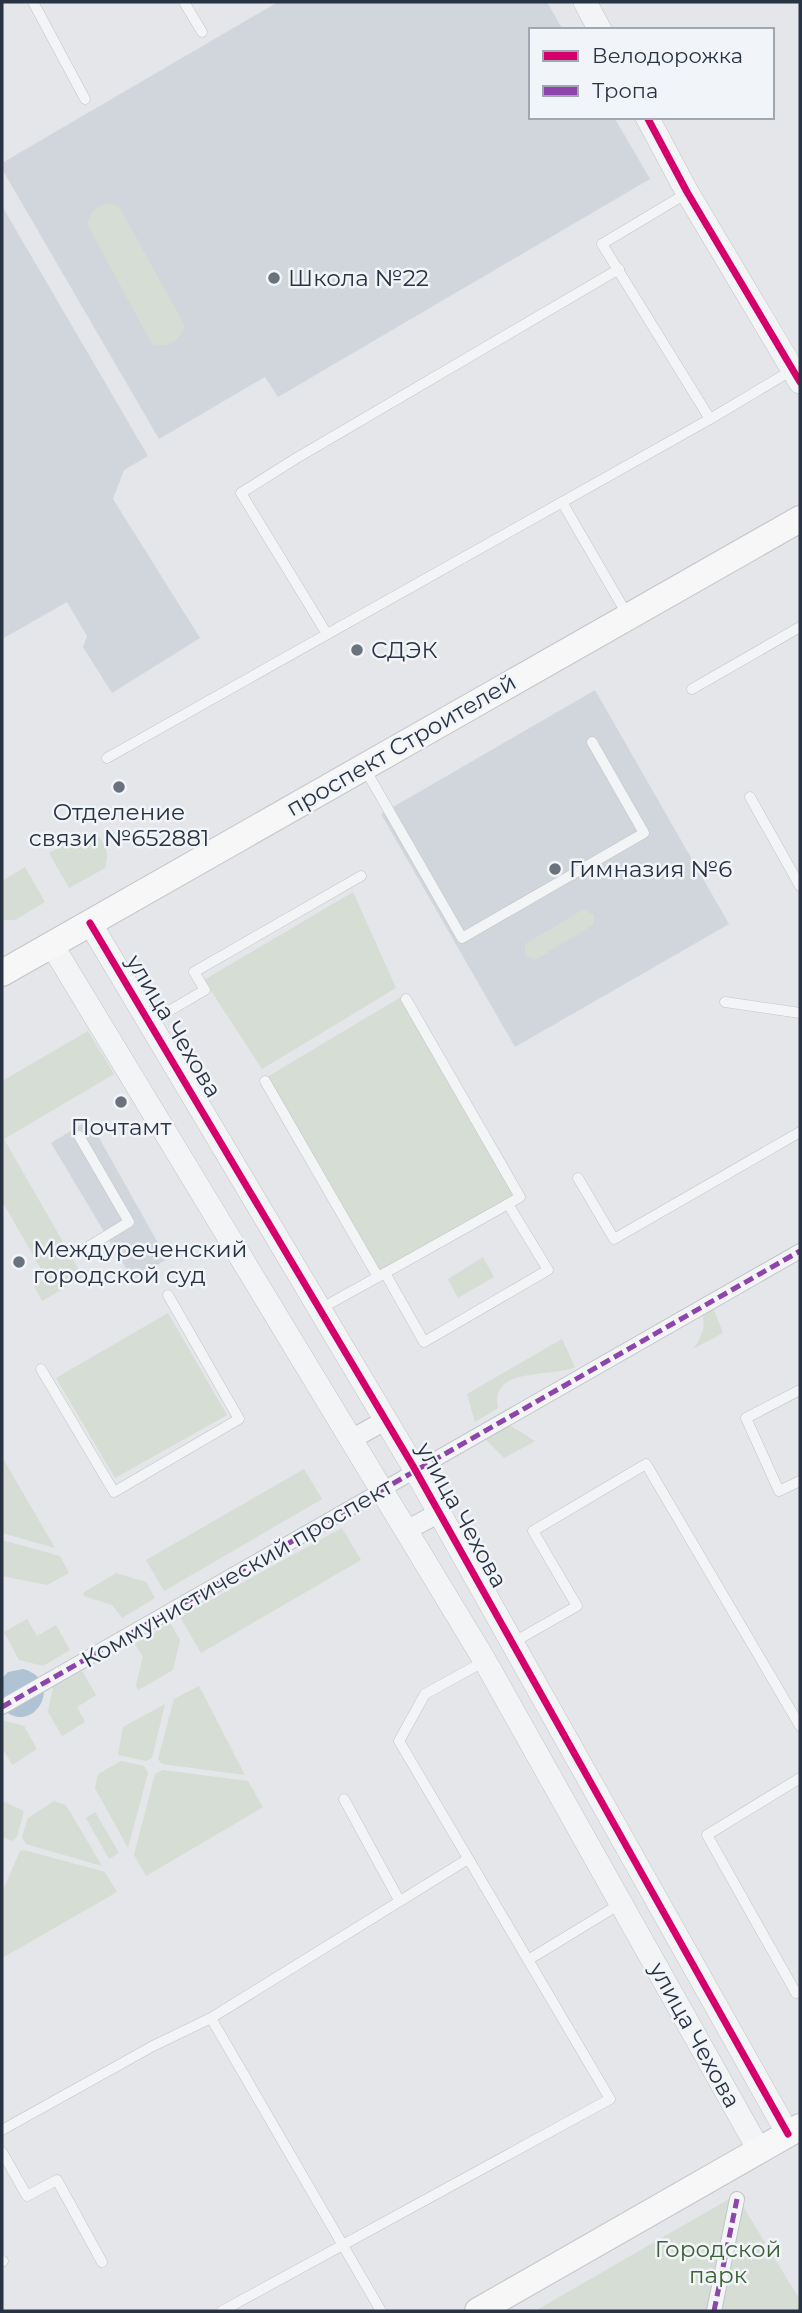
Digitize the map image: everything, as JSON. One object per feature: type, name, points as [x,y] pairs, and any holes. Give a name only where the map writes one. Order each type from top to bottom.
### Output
[{"type":"main road","name":"проспект Строителей","points":[[2,973],[800,519]]},
{"type":"main road","points":[[478,2311],[794,2130]]},
{"type":"main road","points":[[511,2311],[752,2169],[759,2150]]},
{"type":"street","points":[[585,2],[599,28]]},
{"type":"street","points":[[648,119],[687,192],[798,372]]},
{"type":"street","name":"улица Чехова","points":[[90,923],[416,1471],[512,1643],[794,2130]]},
{"type":"street","name":"улица Чехова","points":[[52,944],[485,1661],[759,2150]]},
{"type":"street","name":"Коммунистический проспект","points":[[2,1707],[800,1251]]},
{"type":"street","points":[[350,1440],[386,1420]]},
{"type":"street","points":[[405,1531],[439,1513]]},
{"type":"street","points":[[714,2311],[737,2199]]},
{"type":"lane","points":[[33,2],[85,99]]},
{"type":"lane","points":[[184,2],[202,32]]},
{"type":"lane","points":[[687,192],[602,244],[710,419]]},
{"type":"lane","points":[[327,634],[241,493],[619,270]]},
{"type":"lane","points":[[107,758],[798,372]]},
{"type":"lane","points":[[562,502],[628,616]]},
{"type":"lane","points":[[692,689],[800,627]]},
{"type":"lane","points":[[363,766],[462,938],[644,833],[592,742]]},
{"type":"lane","points":[[750,797],[800,886]]},
{"type":"lane","points":[[149,1023],[205,990],[194,972],[361,876]]},
{"type":"lane","points":[[320,1309],[520,1196],[405,999]]},
{"type":"lane","points":[[725,1002],[800,1013]]},
{"type":"lane","points":[[265,1080],[424,1342],[548,1270],[508,1204]]},
{"type":"lane","points":[[578,1178],[614,1239],[800,1132]]},
{"type":"lane","points":[[79,1136],[129,1222],[83,1250]]},
{"type":"lane","points":[[41,1369],[114,1492],[239,1419],[168,1295]]},
{"type":"lane","points":[[800,1390],[746,1418],[779,1491],[800,1481]]},
{"type":"lane","points":[[512,1643],[577,1606],[533,1531],[646,1464],[800,1726]]},
{"type":"lane","points":[[222,2311],[610,2099],[399,1741],[425,1694],[485,1661]]},
{"type":"lane","points":[[800,1778],[707,1835],[796,1993],[800,1991]]},
{"type":"lane","points":[[344,1799],[399,1900]]},
{"type":"lane","points":[[2,2130],[153,2046],[211,2018],[468,1859]]},
{"type":"lane","points":[[528,1960],[621,1904]]},
{"type":"lane","points":[[211,2018],[381,2311]]},
{"type":"lane","points":[[2,2152],[27,2196],[57,2180],[102,2262]]},
{"type":"shaded area","name":"Школа №22","points":[[278,2],[547,2],[562,28],[529,28],[529,119],[615,119],[650,179],[278,397],[265,377],[159,439],[2,169],[2,163]]},
{"type":"shaded area","points":[[2,206],[148,456],[124,470],[113,499],[200,638],[112,693],[83,647],[87,636],[67,602],[2,639]]},
{"type":"shaded area","name":"Гимназия №6","points":[[595,690],[729,924],[515,1047],[381,814]]},
{"type":"shaded area","points":[[89,1120],[167,1259],[133,1280],[51,1143]]},
{"type":"green space","points":[[108,203],[119,206],[185,326],[179,336],[168,344],[152,344],[87,224],[94,210]]},
{"type":"green space","points":[[83,834],[97,835],[103,843],[107,854],[105,868],[69,888],[49,853]]},
{"type":"green space","points":[[25,867],[45,902],[15,920],[3,920],[2,881]]},
{"type":"green space","points":[[353,892],[396,988],[262,1069],[204,980]]},
{"type":"green space","points":[[584,909],[594,915],[593,925],[535,960],[525,955],[525,944]]},
{"type":"green space","points":[[401,997],[516,1197],[380,1272],[267,1077]]},
{"type":"green space","points":[[88,1031],[114,1074],[4,1139],[83,1277],[42,1301],[34,1286],[46,1278],[2,1201],[2,1081]]},
{"type":"green space","points":[[483,1257],[494,1277],[458,1298],[448,1279]]},
{"type":"green space","points":[[712,1305],[723,1333],[693,1349],[703,1330],[701,1308]]},
{"type":"green space","points":[[168,1313],[227,1415],[115,1478],[56,1378]]},
{"type":"green space","points":[[562,1339],[575,1367],[512,1379],[503,1385],[498,1395],[498,1408],[475,1422],[467,1394]]},
{"type":"green space","points":[[506,1423],[535,1441],[504,1458],[482,1436]]},
{"type":"green space","points":[[2,1457],[55,1548],[2,1533]]},
{"type":"green space","points":[[304,1469],[322,1499],[164,1591],[146,1560]]},
{"type":"green space","points":[[342,1528],[361,1560],[201,1653],[180,1617]]},
{"type":"green space","points":[[2,1540],[60,1556],[69,1573],[47,1585],[2,1576]]},
{"type":"green space","points":[[116,1573],[146,1582],[155,1598],[122,1618],[112,1605],[84,1596],[83,1593]]},
{"type":"green space","points":[[27,1619],[37,1636],[56,1625],[70,1650],[43,1666],[19,1660],[4,1632]]},
{"type":"green space","points":[[170,1623],[180,1640],[173,1670],[138,1690],[136,1685],[143,1657],[135,1644]]},
{"type":"green space","points":[[82,1671],[96,1695],[77,1707],[85,1722],[62,1736],[48,1712],[53,1687]]},
{"type":"green space","points":[[199,1686],[245,1775],[162,1764],[158,1759],[174,1699]]},
{"type":"green space","points":[[165,1704],[152,1758],[146,1761],[118,1755],[123,1727]]},
{"type":"green space","points":[[2,1720],[24,1726],[37,1749],[12,1765],[5,1752],[2,1753]]},
{"type":"green space","points":[[121,1761],[144,1766],[148,1773],[128,1848],[95,1788],[98,1774]]},
{"type":"green space","points":[[163,1770],[248,1781],[263,1807],[146,1876],[134,1855],[155,1774]]},
{"type":"green space","points":[[2,1801],[24,1811],[17,1837],[12,1841],[2,1837]]},
{"type":"green space","points":[[54,1801],[66,1805],[102,1866],[26,1844],[22,1837],[28,1818]]},
{"type":"green space","points":[[95,1812],[119,1853],[109,1859],[86,1818]]},
{"type":"green space","points":[[20,1851],[105,1872],[117,1892],[2,1958],[2,1892]]},
{"type":"green space","name":"Городской парк","points":[[736,2195],[800,2300],[800,2311],[535,2311]]},
{"type":"water","points":[[23,1669],[36,1675],[43,1685],[44,1695],[33,1712],[24,1717],[13,1716],[2,1708],[2,1678],[8,1672]]},
{"type":"marked path","points":[[2,1707],[800,1251]]},
{"type":"marked path","points":[[714,2311],[737,2199]]},
{"type":"cycle path","points":[[648,119],[687,192],[800,382]]},
{"type":"cycle path","points":[[90,923],[413,1466],[788,2134]]},
{"type":"place","name":"Школа №22","points":[[274,278]]},
{"type":"place","name":"СДЭК","points":[[357,650]]},
{"type":"place","name":"Отделение связи №652881","points":[[119,787]]},
{"type":"place","name":"Гимназия №6","points":[[555,869]]},
{"type":"place","name":"Почтамт","points":[[121,1102]]},
{"type":"place","name":"Междуреченский городской суд","points":[[19,1262]]}]
